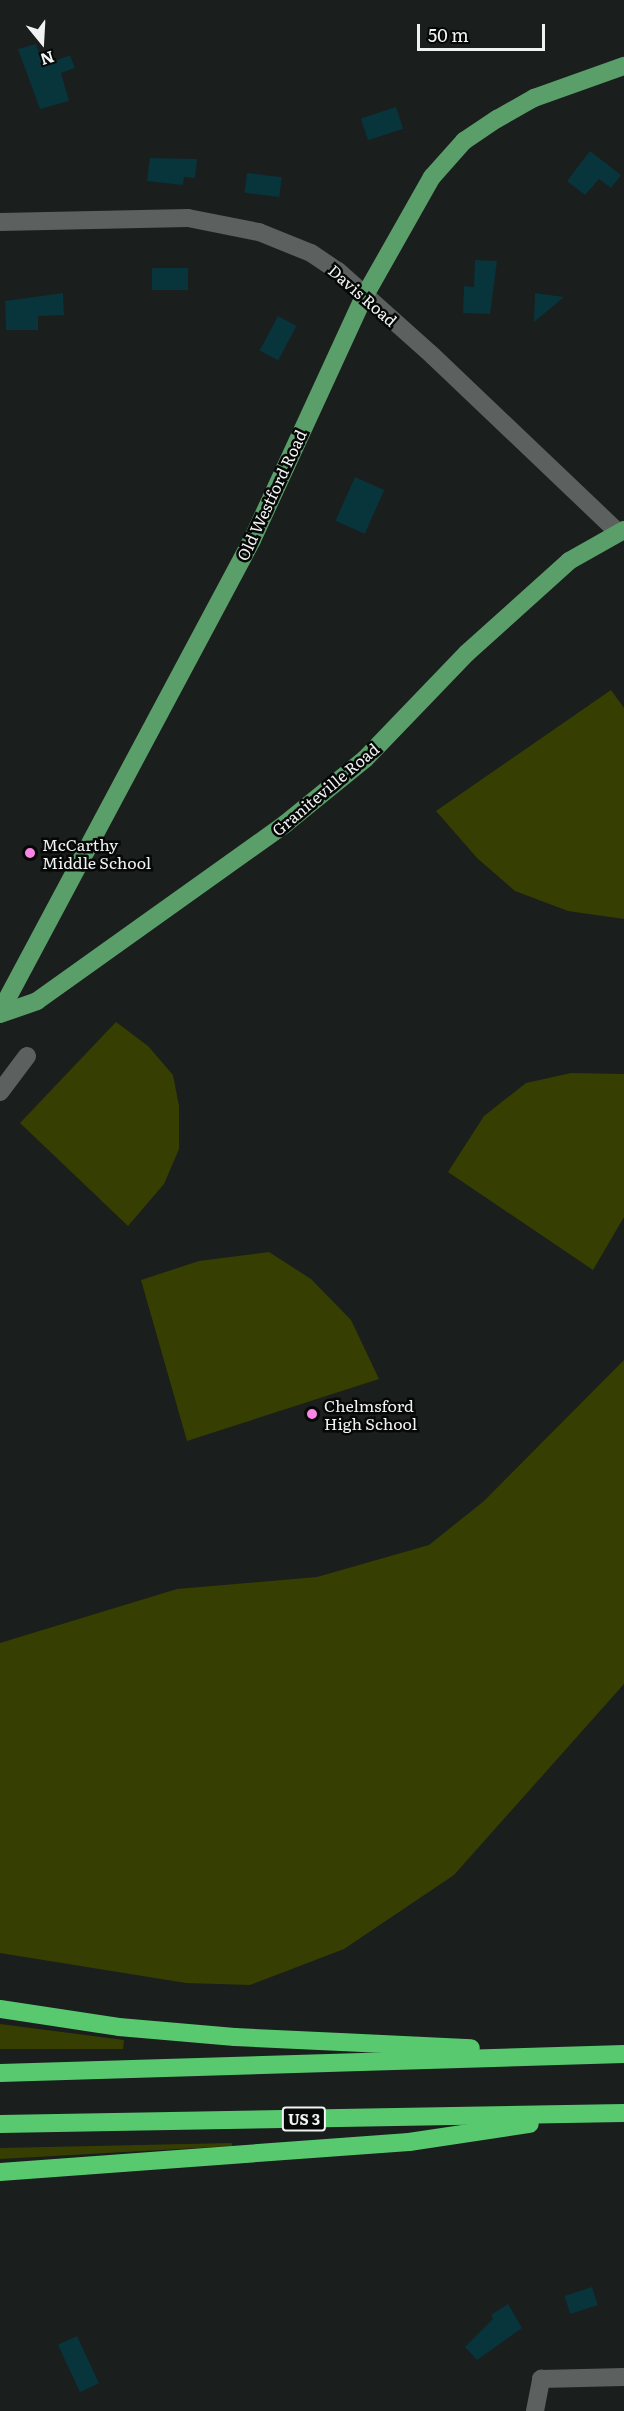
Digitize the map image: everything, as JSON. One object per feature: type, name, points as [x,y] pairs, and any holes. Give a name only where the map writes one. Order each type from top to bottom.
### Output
[{"type":"highway","points":[[0,2009],[119,2027],[235,2037],[587,2055]]},
{"type":"highway","points":[[0,2073],[624,2054]]},
{"type":"highway","points":[[0,2172],[409,2142],[616,2113]]},
{"type":"highway","name":"US 3","points":[[0,2124],[616,2113]]},
{"type":"main road","name":"Old Westford Road","points":[[0,1013],[252,540],[364,297],[411,209],[464,141],[534,98],[624,66]]},
{"type":"main road","name":"Graniteville Road","points":[[0,1013],[37,1001],[285,824],[365,759],[467,653],[569,561],[621,531]]},
{"type":"street","name":"Davis Road","points":[[0,222],[188,218],[258,232],[311,253],[338,271],[621,531]]},
{"type":"street","points":[[0,1092],[27,1056]]},
{"type":"street","points":[[536,2411],[541,2379],[624,2376]]},
{"type":"green space","points":[[611,690],[624,708],[624,919],[568,911],[515,891],[477,858],[436,811]]},
{"type":"green space","points":[[116,1022],[148,1046],[173,1075],[179,1106],[179,1149],[164,1184],[128,1226],[20,1123]]},
{"type":"green space","points":[[571,1073],[624,1074],[624,1217],[593,1270],[448,1172],[484,1116],[526,1083]]},
{"type":"green space","points":[[269,1252],[311,1279],[351,1320],[379,1379],[187,1441],[141,1280],[199,1261]]},
{"type":"green space","points":[[624,1360],[624,1684],[454,1875],[344,1949],[250,1985],[186,1983],[0,1953],[0,1643],[177,1589],[317,1577],[429,1545],[484,1501]]},
{"type":"green space","points":[[0,2024],[124,2040],[123,2049],[0,2049]]},
{"type":"green space","points":[[232,2143],[232,2146],[0,2159],[0,2148]]},
{"type":"building","points":[[36,44],[43,66],[70,55],[75,68],[61,73],[69,101],[40,109],[18,49]]},
{"type":"building","points":[[396,107],[403,129],[368,140],[361,118]]},
{"type":"building","points":[[590,151],[621,175],[611,188],[599,179],[585,195],[567,181]]},
{"type":"building","points":[[150,158],[197,159],[195,178],[184,177],[183,185],[147,181]]},
{"type":"building","points":[[247,173],[282,177],[279,197],[245,193]]},
{"type":"building","points":[[475,260],[497,261],[490,314],[463,313],[464,286],[474,287]]},
{"type":"building","points":[[152,268],[188,268],[188,290],[152,290]]},
{"type":"building","points":[[63,293],[64,315],[38,316],[38,330],[6,330],[5,301]]},
{"type":"building","points":[[535,293],[564,297],[534,322]]},
{"type":"building","points":[[278,316],[297,326],[278,360],[260,350]]},
{"type":"building","points":[[355,477],[384,490],[365,534],[335,521]]},
{"type":"building","points":[[592,2287],[598,2305],[570,2314],[564,2296]]},
{"type":"building","points":[[508,2304],[522,2328],[477,2360],[465,2347],[493,2319],[491,2315]]},
{"type":"building","points":[[77,2336],[99,2383],[80,2392],[58,2345]]},
{"type":"place","name":"McCarthy Middle School","points":[[30,853]]},
{"type":"place","name":"Chelmsford High School","points":[[312,1414]]}]
